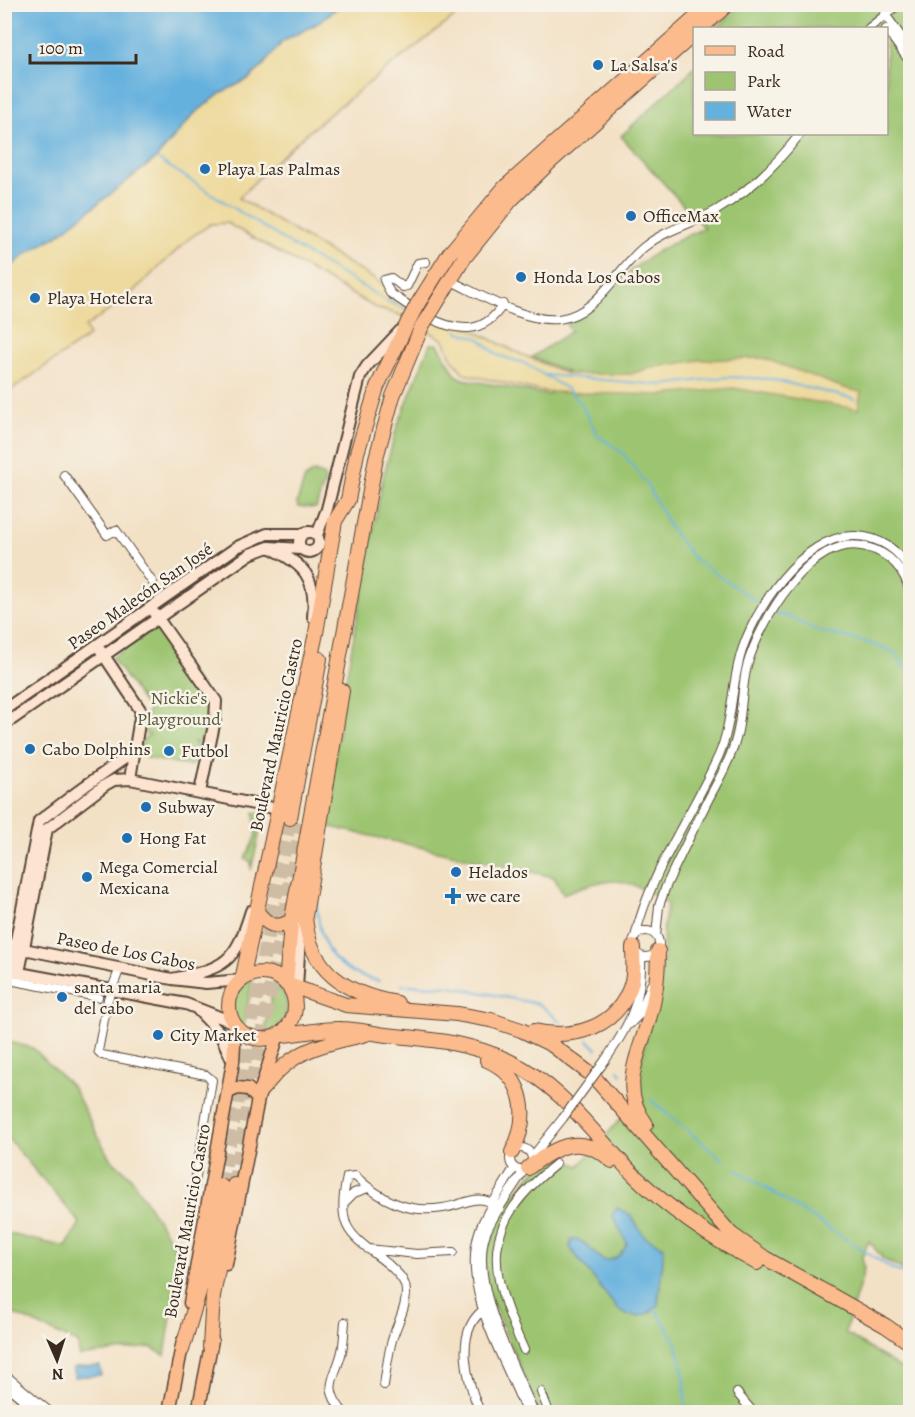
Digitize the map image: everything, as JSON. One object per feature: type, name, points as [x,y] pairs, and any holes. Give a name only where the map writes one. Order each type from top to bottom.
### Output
[{"type":"highway","name":"Boulevard Mauricio Castro","points":[[366,510],[350,555],[296,820],[357,453],[377,387],[406,324],[449,254],[504,188],[561,134],[711,4]]},
{"type":"highway","points":[[702,27],[728,4]]},
{"type":"highway","name":"Boulevard Mauricio Castro","points":[[291,986],[291,921],[366,510],[387,414],[422,326],[448,280],[487,227],[528,183],[693,35]]},
{"type":"highway","name":"Boulevard Mauricio Castro","points":[[242,980],[316,633],[335,520],[348,500]]},
{"type":"highway","points":[[300,681],[316,633]]},
{"type":"highway","points":[[343,639],[345,671],[338,729],[305,916],[312,951],[321,965],[341,983],[376,998],[437,1013]]},
{"type":"highway","points":[[257,912],[272,926],[280,927],[291,921]]},
{"type":"highway","points":[[636,947],[631,985],[623,1001],[606,1020],[585,1032],[547,1034],[471,1016],[346,1005],[291,986],[276,976],[263,973],[242,980],[229,999],[233,1024],[244,1035],[255,1039],[328,1029],[432,1040],[491,1053],[537,1076],[564,1097],[634,1175],[666,1205],[719,1242],[886,1326],[910,1343]]},
{"type":"highway","points":[[655,953],[653,1003],[632,1067],[632,1088],[636,1107],[647,1126],[729,1223],[786,1274]]},
{"type":"highway","points":[[278,1035],[291,1022],[295,1011],[291,986]]},
{"type":"highway","points":[[507,1025],[552,1045],[585,1068],[632,1118],[731,1234],[786,1274],[910,1351]]},
{"type":"highway","points":[[260,1095],[286,1064],[311,1048],[371,1032]]},
{"type":"highway","points":[[432,1040],[490,1061],[512,1077],[520,1093],[524,1113],[516,1150]]},
{"type":"highway","points":[[524,1166],[555,1149],[575,1145],[593,1147],[604,1154],[663,1209],[699,1236],[745,1262],[786,1274]]},
{"type":"highway","name":"Boulevard Mauricio Castro","points":[[182,1350],[228,1185],[213,1296],[210,1347]]},
{"type":"main road","name":"Boulevard Mauricio Castro","points":[[169,1413],[233,1062],[233,1024]]},
{"type":"main road","name":"Boulevard Mauricio Castro","points":[[198,1413],[260,1095],[278,1035]]},
{"type":"main road","points":[[228,1092],[234,1089],[248,1089],[260,1095]]},
{"type":"street","points":[[870,27],[899,4]]},
{"type":"street","points":[[882,16],[885,27]]},
{"type":"street","points":[[882,16],[910,50]]},
{"type":"street","points":[[888,32],[910,62]]},
{"type":"street","points":[[448,280],[543,319],[568,318],[607,288],[642,248],[662,234],[716,210],[733,199],[778,161],[799,135]]},
{"type":"street","points":[[426,262],[418,263],[414,268],[407,286],[403,287],[391,278],[384,280],[390,293],[400,302],[437,322],[462,329],[481,326],[494,319],[503,304]]},
{"type":"street","points":[[317,535],[324,519],[360,377],[367,366],[406,324]]},
{"type":"street","points":[[64,475],[107,535],[116,530],[153,583]]},
{"type":"street","points":[[310,531],[317,535],[320,543],[316,550],[308,552],[301,549],[299,541],[303,534],[310,531]]},
{"type":"street","name":"Paseo Malecón San José","points":[[4,725],[248,540],[267,534],[303,534]]},
{"type":"street","points":[[534,1413],[526,1402],[486,1308],[482,1272],[483,1231],[497,1205],[524,1166],[601,1066],[625,1030],[639,1000],[636,947],[646,898],[720,753],[740,655],[754,621],[771,594],[802,560],[824,544],[871,538],[886,544],[897,553],[908,571],[910,594]]},
{"type":"street","points":[[625,1030],[639,1015],[648,996],[655,953],[659,943],[656,936],[658,906],[734,748],[747,666],[764,624],[779,600],[810,565],[849,540]]},
{"type":"street","points":[[172,979],[202,972],[221,964],[238,949],[256,894],[300,681],[314,598],[306,574],[294,560],[268,547]]},
{"type":"street","name":"Paseo Malecón San José","points":[[154,613],[236,562],[268,547],[301,549]]},
{"type":"street","points":[[154,613],[216,701],[215,720],[200,792]]},
{"type":"street","points":[[101,651],[140,707],[141,720],[130,778]]},
{"type":"street","name":"Paseo Malecón San José","points":[[4,710],[101,651]]},
{"type":"street","points":[[10,973],[33,870],[50,825],[135,752]]},
{"type":"street","points":[[91,788],[114,780],[130,778],[273,808]]},
{"type":"street","points":[[669,854],[679,859]]},
{"type":"street","points":[[291,986],[305,916]]},
{"type":"street","points":[[636,947],[645,931],[656,936]]},
{"type":"street","name":"Paseo de Los Cabos","points":[[14,947],[172,979],[206,983],[242,980]]},
{"type":"street","points":[[636,947],[655,953]]},
{"type":"street","points":[[120,968],[108,999],[98,1051],[101,1054],[206,1075],[212,1080],[194,1188]]},
{"type":"street","points":[[10,973],[113,989],[194,1005],[233,1024]]},
{"type":"street","points":[[10,973],[98,997]]},
{"type":"street","points":[[194,1005],[219,1032],[233,1062]]},
{"type":"street","points":[[524,1166],[510,1160],[516,1150],[532,1146],[544,1139]]},
{"type":"street","points":[[516,1150],[527,1150],[524,1166]]},
{"type":"street","points":[[524,1350],[507,1312],[497,1280],[495,1260],[498,1239],[522,1198],[556,1164]]},
{"type":"street","points":[[384,1385],[391,1344],[406,1290],[402,1277],[366,1249],[348,1231],[343,1204],[348,1176],[355,1176],[389,1202],[419,1209],[446,1208],[479,1198],[497,1205]]},
{"type":"street","points":[[343,1204],[354,1193],[368,1188]]},
{"type":"street","points":[[483,1231],[498,1239]]},
{"type":"street","points":[[366,1249],[417,1254],[453,1252]]},
{"type":"street","points":[[480,1413],[469,1383],[465,1354],[472,1327],[486,1308]]},
{"type":"street","points":[[343,1413],[332,1394],[331,1383],[342,1352],[345,1322]]},
{"type":"street","points":[[4,1374],[27,1396],[39,1413]]},
{"type":"street","points":[[4,1384],[27,1396],[51,1413]]},
{"type":"street","points":[[541,1392],[549,1413]]},
{"type":"street","points":[[737,1393],[753,1413]]},
{"type":"street","points":[[13,1413],[27,1396]]},
{"type":"street","points":[[526,1402],[526,1413]]},
{"type":"green space","points":[[741,5],[910,5],[910,1273],[883,1259],[869,1241],[862,1257],[864,1270],[845,1333],[910,1374],[910,1412],[539,1412],[487,1289],[485,1267],[487,1241],[496,1216],[537,1168],[555,1155],[579,1166],[636,1101],[636,1083],[664,958],[663,931],[667,904],[641,888],[617,881],[592,884],[563,894],[554,877],[326,826],[343,695],[383,478],[397,427],[430,344],[438,344],[456,375],[463,379],[549,395],[567,372],[532,357],[571,331],[566,324],[586,312],[638,265],[704,228],[621,136],[693,69],[693,135],[888,135],[888,27],[718,27]]},
{"type":"green space","points":[[314,472],[323,475],[325,480],[316,508],[298,507],[297,503],[305,478]]},
{"type":"green space","name":"Nickie's Playground","points":[[157,626],[214,707],[207,744],[194,742],[199,749],[195,763],[189,766],[146,758],[140,753],[141,741],[150,735],[145,734],[148,709],[112,658]]},
{"type":"green space","points":[[254,812],[264,814],[251,870],[251,862],[245,859],[256,836]]},
{"type":"green space","points":[[253,979],[243,1030],[233,1017],[232,1002],[239,988]]},
{"type":"green space","points":[[274,983],[285,997],[286,1012],[279,1026],[264,1035]]},
{"type":"green space","points":[[5,1041],[33,1048],[73,1088],[109,1157],[130,1176],[174,1246],[179,1265],[165,1355],[150,1347],[79,1356],[78,1343],[5,1310],[5,1233],[66,1247],[80,1223],[5,1135]]},
{"type":"sand","name":"Playa Las Palmas","points":[[471,4],[321,121],[265,171],[239,198],[436,316],[461,324],[514,351],[567,374],[631,374],[649,368],[700,360],[763,358],[861,392],[858,409],[733,388],[663,395],[547,392],[464,374],[451,357],[444,340],[398,314],[378,309],[227,223],[211,224],[190,238],[123,301],[85,327],[89,336],[8,392],[5,388],[5,272],[26,254],[58,235],[156,159],[194,114],[221,93],[249,79],[282,42],[316,24],[341,5]]},
{"type":"water","points":[[5,4],[341,5],[316,24],[282,42],[262,67],[248,79],[221,93],[194,114],[156,158],[58,235],[26,254],[5,272]]},
{"type":"water","points":[[617,1208],[631,1215],[644,1236],[664,1247],[658,1305],[649,1313],[639,1316],[627,1315],[618,1310],[570,1248],[571,1240],[576,1240],[581,1241],[603,1260],[618,1256],[627,1243],[612,1215]]},
{"type":"water","points":[[100,1366],[101,1375],[74,1377],[74,1367]]},
{"type":"waterway","points":[[156,158],[290,244],[387,301],[408,310]]},
{"type":"waterway","points":[[457,331],[480,339],[497,355],[524,363],[567,389],[581,404],[598,436],[622,452],[646,483],[672,531],[694,559],[756,601]]},
{"type":"waterway","points":[[546,375],[662,385],[728,377],[770,379],[855,399]]},
{"type":"waterway","points":[[775,614],[787,616],[818,631],[866,642],[894,652],[910,674]]},
{"type":"waterway","points":[[316,890],[319,924],[328,950],[336,961],[347,969],[379,981]]},
{"type":"waterway","points":[[402,985],[450,986],[539,1004],[562,1023]]},
{"type":"waterway","points":[[588,1040],[597,1049]]},
{"type":"waterway","points":[[619,1070],[622,1074]]},
{"type":"waterway","points":[[651,1100],[724,1161]]},
{"type":"waterway","points":[[736,1169],[891,1268],[910,1277]]},
{"type":"waterway","points":[[655,1308],[677,1344],[685,1382],[685,1412]]},
{"type":"tunnel","points":[[221,1186],[290,818]]},
{"type":"tunnel","points":[[234,1185],[302,822]]},
{"type":"place","name":"La Salsa's","points":[[598,65]]},
{"type":"place","name":"Playa Las Palmas","points":[[205,169]]},
{"type":"place","name":"OfficeMax","points":[[631,216]]},
{"type":"place","name":"Honda Los Cabos","points":[[521,277]]},
{"type":"place","name":"Playa Hotelera","points":[[35,298]]},
{"type":"place","name":"Cabo Dolphins","points":[[30,749]]},
{"type":"place","name":"Futbol","points":[[169,751]]},
{"type":"place","name":"Subway","points":[[146,807]]},
{"type":"place","name":"Hong Fat","points":[[127,838]]},
{"type":"place","name":"Helados","points":[[456,872]]},
{"type":"place","name":"Mega Comercial Mexicana","points":[[87,877]]},
{"type":"place","name":"we care","points":[[453,896]]},
{"type":"place","name":"santa maria del cabo","points":[[62,997]]},
{"type":"place","name":"City Market","points":[[158,1035]]}]
